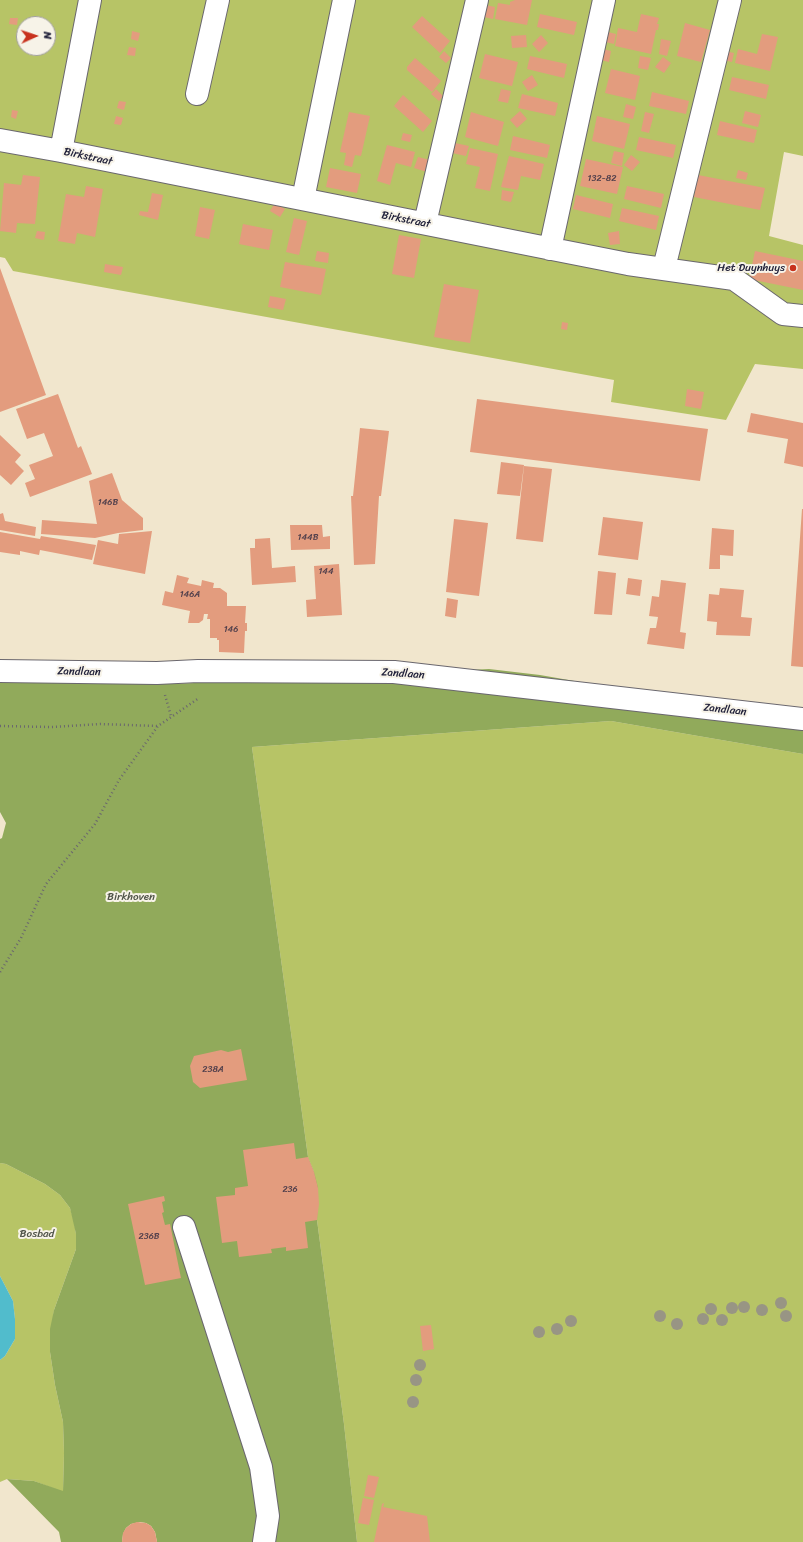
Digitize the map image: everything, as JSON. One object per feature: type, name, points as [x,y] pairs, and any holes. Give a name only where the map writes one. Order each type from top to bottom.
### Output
[{"type":"street","points":[[61,151],[90,0]]},
{"type":"street","points":[[197,94],[218,0]]},
{"type":"street","points":[[303,199],[344,0]]},
{"type":"street","points":[[425,223],[477,0]]},
{"type":"street","points":[[550,249],[604,0]]},
{"type":"street","points":[[664,268],[730,0]]},
{"type":"street","name":"Birkstraat","points":[[0,140],[628,264],[734,279],[783,314],[803,316]]},
{"type":"street","name":"Zandlaan","points":[[0,671],[394,672],[803,719]]},
{"type":"street","points":[[184,1227],[261,1467],[268,1516],[264,1542]]},
{"type":"path","points":[[0,972],[21,938],[46,884],[95,824],[119,780],[158,726],[199,698]]},
{"type":"path","points":[[0,726],[52,727],[100,724],[158,726]]},
{"type":"green space","points":[[0,0],[803,0],[803,156],[784,152],[769,236],[803,245],[803,369],[755,364],[726,420],[611,402],[614,380],[13,271],[5,258],[0,257]]},
{"type":"green space","name":"Birkhoven","points":[[489,669],[540,675],[803,721],[803,754],[611,721],[252,747],[308,1157],[318,1188],[317,1220],[344,1424],[357,1542],[157,1542],[155,1532],[151,1526],[140,1522],[131,1524],[126,1528],[123,1534],[122,1542],[61,1542],[59,1532],[7,1479],[34,1481],[63,1491],[63,1422],[50,1352],[50,1329],[54,1310],[76,1249],[76,1234],[70,1208],[60,1195],[45,1184],[6,1164],[0,1163],[0,839],[2,838],[6,823],[0,812],[0,681],[173,684]]},
{"type":"green space","points":[[611,721],[803,754],[803,1542],[357,1542],[344,1424],[317,1220],[314,1172],[308,1157],[252,747]]},
{"type":"green space","name":"Bosbad","points":[[0,1163],[6,1164],[45,1184],[60,1195],[70,1208],[74,1221],[76,1249],[54,1310],[50,1352],[63,1422],[63,1492],[34,1481],[7,1479],[0,1482],[0,1360],[5,1356],[15,1339],[15,1319],[13,1301],[0,1276]]},
{"type":"water","points":[[0,1276],[13,1301],[15,1339],[5,1356],[0,1360]]},
{"type":"building","points":[[515,0],[532,0],[527,25],[495,19],[498,3],[510,5],[510,2]]},
{"type":"building","points":[[481,4],[495,7],[493,19],[479,16]]},
{"type":"building","points":[[540,14],[577,22],[574,35],[537,27]]},
{"type":"building","points":[[641,14],[659,18],[657,24],[659,24],[658,30],[656,30],[651,54],[615,46],[618,28],[637,32]]},
{"type":"building","points":[[422,16],[450,41],[440,53],[412,27]]},
{"type":"building","points":[[10,18],[16,18],[16,25],[9,24]]},
{"type":"building","points":[[685,23],[710,30],[701,62],[677,56]]},
{"type":"building","points":[[132,31],[140,33],[138,41],[131,39]]},
{"type":"building","points":[[604,31],[616,34],[614,44],[601,41]]},
{"type":"building","points":[[762,34],[778,37],[770,71],[735,63],[738,49],[757,54]]},
{"type":"building","points":[[526,35],[527,47],[512,48],[511,36]]},
{"type":"building","points":[[541,35],[548,43],[539,52],[532,44]]},
{"type":"building","points":[[661,39],[671,41],[667,56],[659,54]]},
{"type":"building","points":[[129,47],[136,48],[135,56],[127,55]]},
{"type":"building","points":[[599,48],[611,51],[609,62],[597,59]]},
{"type":"building","points":[[444,51],[451,58],[446,63],[439,57]]},
{"type":"building","points":[[725,51],[734,53],[732,62],[723,60]]},
{"type":"building","points":[[485,54],[518,62],[512,86],[479,78]]},
{"type":"building","points":[[530,56],[567,64],[564,78],[527,69]]},
{"type":"building","points":[[640,56],[651,58],[648,70],[638,68]]},
{"type":"building","points":[[663,57],[671,63],[664,73],[655,67]]},
{"type":"building","points":[[415,58],[441,81],[432,92],[407,70],[407,67]]},
{"type":"building","points":[[611,69],[640,76],[635,100],[605,93]]},
{"type":"building","points":[[532,75],[538,85],[528,91],[522,82]]},
{"type":"building","points":[[732,77],[769,85],[766,99],[729,90]]},
{"type":"building","points":[[436,89],[443,96],[439,101],[431,94]]},
{"type":"building","points":[[501,89],[511,91],[508,103],[498,101]]},
{"type":"building","points":[[652,92],[689,101],[686,114],[649,106]]},
{"type":"building","points":[[522,94],[558,103],[555,116],[518,108]]},
{"type":"building","points":[[403,95],[432,121],[423,132],[394,106]]},
{"type":"building","points":[[119,101],[126,102],[124,110],[117,108]]},
{"type":"building","points":[[626,104],[636,107],[633,119],[623,117]]},
{"type":"building","points":[[12,110],[18,111],[16,119],[11,117]]},
{"type":"building","points":[[520,111],[527,119],[517,128],[510,120]]},
{"type":"building","points":[[745,111],[761,115],[758,127],[742,123]]},
{"type":"building","points":[[349,112],[370,116],[361,156],[355,155],[352,167],[344,165],[346,153],[340,152]]},
{"type":"building","points":[[471,112],[504,122],[498,146],[465,137]]},
{"type":"building","points":[[645,112],[654,114],[649,133],[641,131]]},
{"type":"building","points":[[116,116],[123,118],[121,125],[114,124]]},
{"type":"building","points":[[597,116],[630,124],[624,149],[592,141]]},
{"type":"building","points":[[720,121],[757,130],[754,143],[717,135]]},
{"type":"building","points":[[403,133],[412,135],[410,142],[401,140]]},
{"type":"building","points":[[513,136],[550,145],[547,158],[510,150]]},
{"type":"building","points":[[639,137],[676,145],[673,158],[636,150]]},
{"type":"building","points":[[455,143],[469,146],[466,156],[452,153]]},
{"type":"building","points":[[387,145],[415,152],[411,167],[396,163],[390,185],[377,181]]},
{"type":"building","points":[[470,148],[498,154],[490,191],[475,188],[480,167],[466,164]]},
{"type":"building","points":[[614,151],[624,153],[622,166],[611,163]]},
{"type":"building","points":[[631,155],[640,162],[632,171],[624,165]]},
{"type":"building","points":[[509,156],[544,164],[540,180],[521,176],[518,190],[501,187]]},
{"type":"building","points":[[418,157],[430,160],[427,172],[414,168]]},
{"type":"building","points":[[586,159],[623,167],[617,194],[580,186]]},
{"type":"building","points":[[330,168],[361,174],[357,193],[326,187]]},
{"type":"building","points":[[738,170],[748,173],[746,180],[736,178]]},
{"type":"building","points":[[23,175],[40,177],[35,224],[17,223],[16,233],[0,231],[4,183],[21,185]]},
{"type":"building","points":[[698,175],[765,188],[760,210],[694,197]]},
{"type":"building","points":[[86,186],[103,189],[95,237],[77,233],[75,244],[58,241],[66,194],[84,197]]},
{"type":"building","points":[[627,186],[664,194],[661,208],[624,199]]},
{"type":"building","points":[[502,190],[514,192],[511,202],[501,200]]},
{"type":"building","points":[[152,193],[163,195],[158,220],[139,215],[140,211],[148,212]]},
{"type":"building","points":[[576,195],[613,204],[610,218],[573,209]]},
{"type":"building","points":[[275,203],[285,209],[280,217],[270,211]]},
{"type":"building","points":[[200,207],[215,210],[209,239],[195,236]]},
{"type":"building","points":[[622,208],[659,216],[656,230],[619,221]]},
{"type":"building","points":[[294,218],[307,221],[299,255],[286,252]]},
{"type":"building","points":[[243,224],[273,230],[269,250],[239,244]]},
{"type":"building","points":[[37,231],[45,232],[44,240],[35,238]]},
{"type":"building","points":[[619,231],[620,244],[610,245],[608,233]]},
{"type":"building","points":[[399,235],[421,239],[414,278],[392,274]]},
{"type":"building","points":[[317,251],[329,253],[328,263],[315,261]]},
{"type":"building","points":[[755,251],[803,261],[803,290],[749,279]]},
{"type":"building","points":[[285,262],[326,269],[321,295],[280,287]]},
{"type":"building","points":[[105,264],[123,267],[121,275],[104,272]]},
{"type":"building","points":[[0,268],[46,395],[0,412]]},
{"type":"building","points":[[444,284],[479,290],[470,343],[434,337]]},
{"type":"building","points":[[270,296],[286,299],[283,310],[268,307]]},
{"type":"building","points":[[562,322],[568,323],[567,330],[561,329]]},
{"type":"building","points":[[687,389],[704,392],[701,409],[685,406]]},
{"type":"building","points":[[58,394],[78,448],[81,446],[92,474],[30,497],[25,483],[35,479],[29,465],[53,456],[44,433],[27,439],[16,409]]},
{"type":"building","points":[[477,399],[708,429],[700,481],[470,452]]},
{"type":"building","points":[[751,413],[803,423],[803,467],[784,463],[788,439],[747,432]]},
{"type":"building","points":[[360,428],[389,431],[381,496],[379,496],[375,564],[354,565],[351,496],[353,496]]},
{"type":"building","points":[[0,435],[21,455],[15,462],[24,471],[11,485],[0,475]]},
{"type":"building","points":[[501,462],[524,465],[520,496],[497,494]]},
{"type":"building","points":[[524,466],[552,469],[543,542],[516,539]]},
{"type":"building","points":[[112,473],[122,500],[143,518],[143,530],[95,538],[41,534],[42,520],[97,524],[89,481]]},
{"type":"building","points":[[803,509],[803,667],[791,666]]},
{"type":"building","points":[[3,513],[5,521],[36,527],[35,536],[0,530],[0,514]]},
{"type":"building","points":[[603,517],[643,522],[638,560],[598,555]]},
{"type":"building","points":[[454,519],[488,523],[479,596],[446,592]]},
{"type":"building","points":[[290,525],[322,525],[323,537],[330,536],[330,549],[291,550]]},
{"type":"building","points":[[712,528],[734,530],[733,556],[720,555],[720,569],[709,569]]},
{"type":"building","points":[[152,531],[145,574],[93,564],[98,540],[118,544],[119,534]]},
{"type":"building","points":[[0,532],[40,539],[41,536],[96,545],[92,560],[40,550],[39,555],[20,551],[20,555],[0,552]]},
{"type":"building","points":[[270,538],[272,568],[295,566],[296,582],[252,585],[250,548],[255,548],[255,539]]},
{"type":"building","points":[[339,564],[342,615],[307,617],[306,600],[316,599],[314,566]]},
{"type":"building","points":[[598,571],[616,573],[612,615],[594,614]]},
{"type":"building","points":[[177,575],[189,578],[187,583],[201,586],[202,580],[214,583],[213,588],[220,588],[227,593],[227,606],[246,606],[245,623],[247,623],[247,631],[245,631],[244,653],[219,652],[219,640],[217,640],[217,638],[210,638],[210,619],[207,619],[208,614],[204,614],[203,620],[199,623],[188,623],[190,611],[162,605],[165,591],[173,593]]},
{"type":"building","points":[[628,578],[642,580],[640,596],[626,594]]},
{"type":"building","points":[[661,580],[686,583],[680,632],[686,633],[684,649],[647,644],[650,628],[656,628],[658,617],[649,616],[652,596],[659,597]]},
{"type":"building","points":[[720,588],[744,590],[741,617],[752,618],[750,636],[716,635],[717,622],[707,621],[709,594],[719,595]]},
{"type":"building","points":[[447,598],[458,600],[456,618],[445,616]]},
{"type":"building","points":[[241,1049],[247,1080],[200,1088],[193,1082],[190,1066],[194,1056],[221,1050],[228,1052]]},
{"type":"building","points":[[294,1143],[296,1159],[308,1157],[318,1188],[319,1204],[317,1220],[305,1222],[308,1248],[286,1251],[286,1247],[271,1249],[272,1253],[239,1257],[237,1241],[222,1243],[216,1197],[235,1195],[235,1188],[248,1186],[243,1150]]},
{"type":"building","points":[[164,1196],[165,1201],[162,1202],[164,1212],[162,1213],[165,1225],[170,1224],[181,1278],[145,1285],[128,1204]]},
{"type":"building","points":[[431,1325],[434,1349],[423,1351],[420,1326]]},
{"type":"building","points":[[368,1475],[379,1477],[374,1498],[364,1496]]},
{"type":"building","points":[[363,1498],[374,1500],[369,1525],[358,1523]]},
{"type":"building","points":[[384,1503],[383,1507],[427,1516],[430,1542],[374,1542],[382,1504]]},
{"type":"building","points":[[137,1522],[146,1523],[151,1526],[155,1532],[157,1542],[122,1542],[123,1533],[126,1528]]},
{"type":"place","name":"Het Duynhuys","points":[[793,268]]}]
